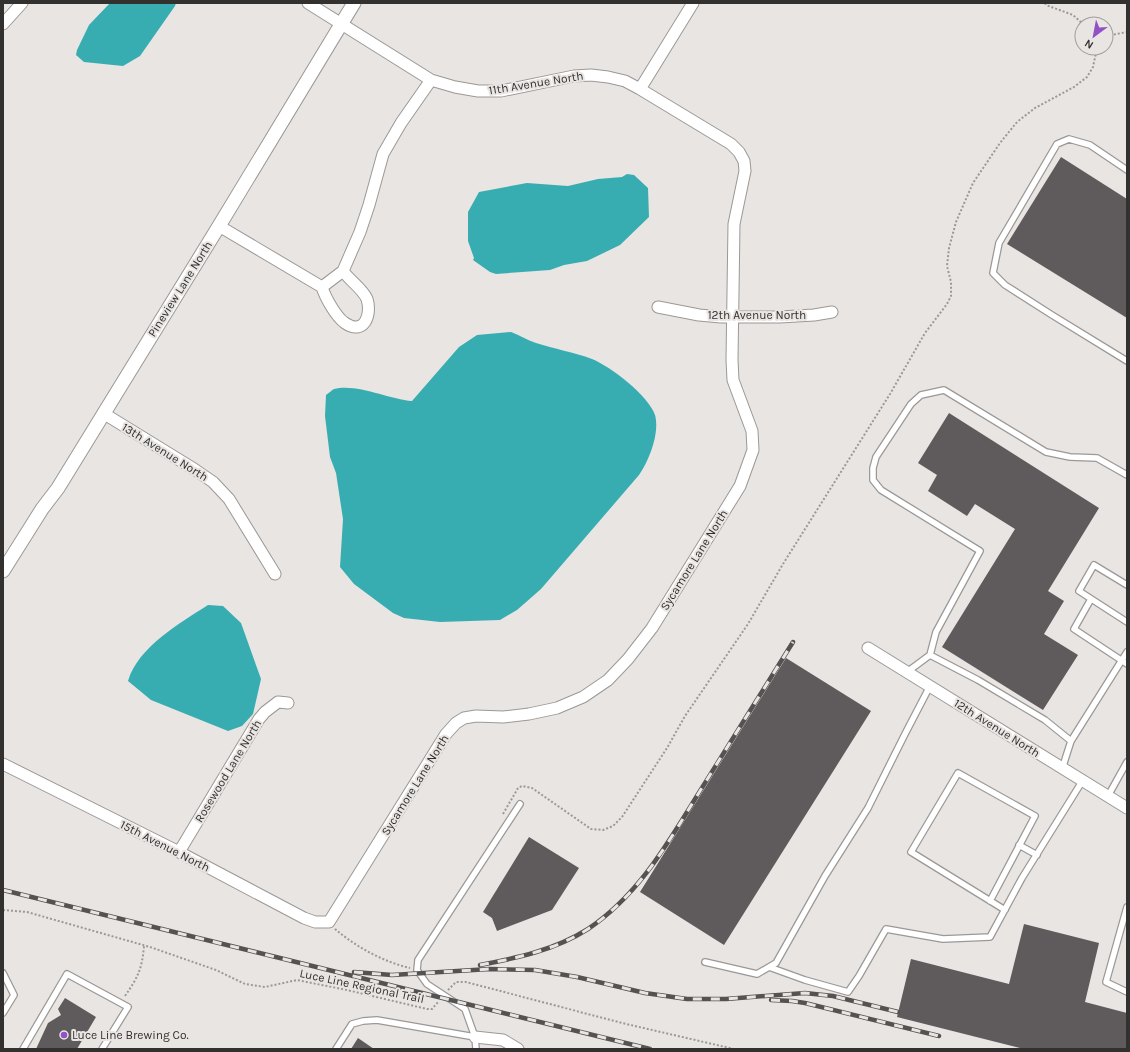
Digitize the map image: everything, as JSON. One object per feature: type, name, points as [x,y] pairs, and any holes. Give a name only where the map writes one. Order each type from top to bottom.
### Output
[{"type":"street","points":[[3,24],[22,3]]},
{"type":"street","name":"11th Avenue North","points":[[308,3],[432,80],[455,87],[478,91],[501,91],[574,76],[591,75],[625,81],[640,89]]},
{"type":"street","name":"Pineview Lane North","points":[[3,571],[42,509],[58,488],[354,3]]},
{"type":"street","points":[[640,89],[693,3]]},
{"type":"street","points":[[322,287],[343,271],[360,232],[383,154],[401,123],[432,80]]},
{"type":"street","name":"Sycamore Lane North","points":[[329,922],[446,734],[456,723],[464,718],[476,716],[503,717],[529,714],[557,708],[582,696],[608,680],[628,659],[652,628],[740,486],[753,450],[752,431],[733,380],[732,317],[734,224],[745,171],[744,161],[739,152],[731,144],[640,89]]},
{"type":"street","points":[[219,226],[322,287],[340,319],[353,327],[361,326],[366,322],[368,315],[366,298],[343,271]]},
{"type":"street","name":"12th Avenue North","points":[[658,307],[699,315],[732,317],[780,317],[814,315],[832,312]]},
{"type":"street","name":"13th Avenue North","points":[[104,413],[213,482],[229,499],[275,574]]},
{"type":"street","name":"12th Avenue North","points":[[868,648],[1127,808]]},
{"type":"street","name":"Rosewood Lane North","points":[[179,852],[259,719],[265,712],[278,702],[288,703]]},
{"type":"street","name":"15th Avenue North","points":[[3,764],[179,852],[304,918],[315,922],[329,922]]},
{"type":"street","points":[[475,1037],[503,1040],[518,1049]]},
{"type":"lane","points":[[1127,170],[1090,145],[1069,139],[1057,144],[999,243],[994,273],[1005,285],[1127,361]]},
{"type":"lane","points":[[907,672],[930,655],[936,632],[980,551],[880,490],[873,480],[873,468],[876,457],[911,404],[921,395],[944,390],[1046,452],[1097,458],[1127,475]]},
{"type":"lane","points":[[1127,585],[1094,565],[1078,591],[1127,622]]},
{"type":"lane","points":[[1091,599],[1074,629],[1124,662]]},
{"type":"lane","points":[[1062,769],[1071,741],[1124,662],[1127,652]]},
{"type":"lane","points":[[930,655],[978,680],[1045,720],[1071,741]]},
{"type":"lane","points":[[705,962],[757,974],[776,963],[825,876],[868,808],[930,686]]},
{"type":"lane","points":[[1108,796],[1127,762]]},
{"type":"lane","points":[[990,901],[1035,816],[958,773],[911,852],[990,901],[1005,910]]},
{"type":"lane","points":[[769,967],[805,980],[848,992],[860,976],[886,929],[943,940],[978,937],[990,938],[1037,855],[1083,780]]},
{"type":"lane","points":[[476,1049],[475,1037],[465,1009],[427,984],[417,970],[418,960],[520,804]]},
{"type":"lane","points":[[1019,845],[1037,855]]},
{"type":"lane","points":[[1127,908],[1125,925],[1106,982],[1127,992]]},
{"type":"lane","points":[[3,973],[14,995],[3,1013]]},
{"type":"lane","points":[[23,1049],[66,974],[128,1007],[102,1049]]},
{"type":"lane","points":[[336,1049],[352,1024],[363,1021],[377,1020],[475,1037]]},
{"type":"path","points":[[1045,3],[1046,5],[1074,17]]},
{"type":"path","points":[[1114,34],[1127,32]]},
{"type":"path","points":[[551,801],[591,828],[603,830],[613,826],[622,817],[667,748],[685,716],[748,624],[783,564],[890,394],[925,333],[947,304],[951,296],[951,282],[947,266],[949,248],[956,222],[973,183],[1000,143],[1017,122],[1035,108],[1074,87],[1087,78],[1093,67],[1095,56]]},
{"type":"path","name":"Luce Line Regional Trail","points":[[3,910],[27,912],[144,946],[216,970],[245,984],[265,986],[297,980],[432,1009],[456,982],[466,982],[622,1023],[734,1049]]},
{"type":"path","points":[[329,922],[346,939],[363,949],[396,965],[417,970]]},
{"type":"path","points":[[121,1003],[135,981],[142,964],[144,946]]},
{"type":"water","points":[[110,3],[176,3],[140,56],[123,66],[84,62],[76,55],[77,50],[89,25]]},
{"type":"water","points":[[627,174],[634,175],[648,188],[649,217],[620,245],[587,261],[564,265],[550,270],[496,274],[490,272],[473,260],[474,258],[468,241],[468,212],[479,192],[527,183],[568,186],[598,179],[622,177]]},
{"type":"water","points":[[511,332],[536,343],[592,359],[609,368],[628,382],[645,399],[655,415],[655,438],[650,455],[639,475],[541,589],[517,610],[500,620],[440,622],[404,618],[393,613],[354,584],[340,567],[343,519],[336,473],[330,457],[325,416],[326,395],[334,389],[352,388],[412,401],[459,347],[477,335]]},
{"type":"water","points":[[208,605],[223,606],[241,623],[261,679],[253,714],[242,726],[228,731],[151,700],[128,681],[133,669],[150,647],[173,628]]},
{"type":"building","points":[[1061,157],[1127,199],[1127,318],[1007,244]]},
{"type":"building","points":[[949,413],[1099,508],[1048,591],[1064,601],[1044,634],[1078,655],[1043,710],[942,647],[1015,529],[975,504],[967,516],[928,491],[937,475],[918,463]]},
{"type":"building","points":[[786,658],[871,711],[724,945],[640,892]]},
{"type":"building","points":[[529,837],[579,868],[552,910],[497,931],[492,918],[483,912]]},
{"type":"building","points":[[1024,924],[1099,943],[1085,1002],[1127,1013],[1127,1049],[1024,1049],[897,1017],[911,959],[1009,984]]},
{"type":"building","name":"Luce Line Brewing Co.","points":[[65,998],[96,1017],[77,1049],[36,1049],[48,1023],[61,1015],[58,1009]]},
{"type":"building","points":[[358,1038],[374,1049],[351,1049]]},
{"type":"railway","points":[[480,965],[522,956],[549,948],[588,929],[607,915],[624,899],[654,863],[793,642]]},
{"type":"railway","points":[[3,890],[650,1049]]},
{"type":"railway","points":[[354,972],[392,975],[490,969],[535,970],[577,977],[645,993],[687,999],[726,999],[805,993],[833,996],[898,1012]]},
{"type":"railway","points":[[771,1000],[805,1003],[939,1036]]},
{"type":"place","name":"Luce Line Brewing Co.","points":[[64,1035]]}]
